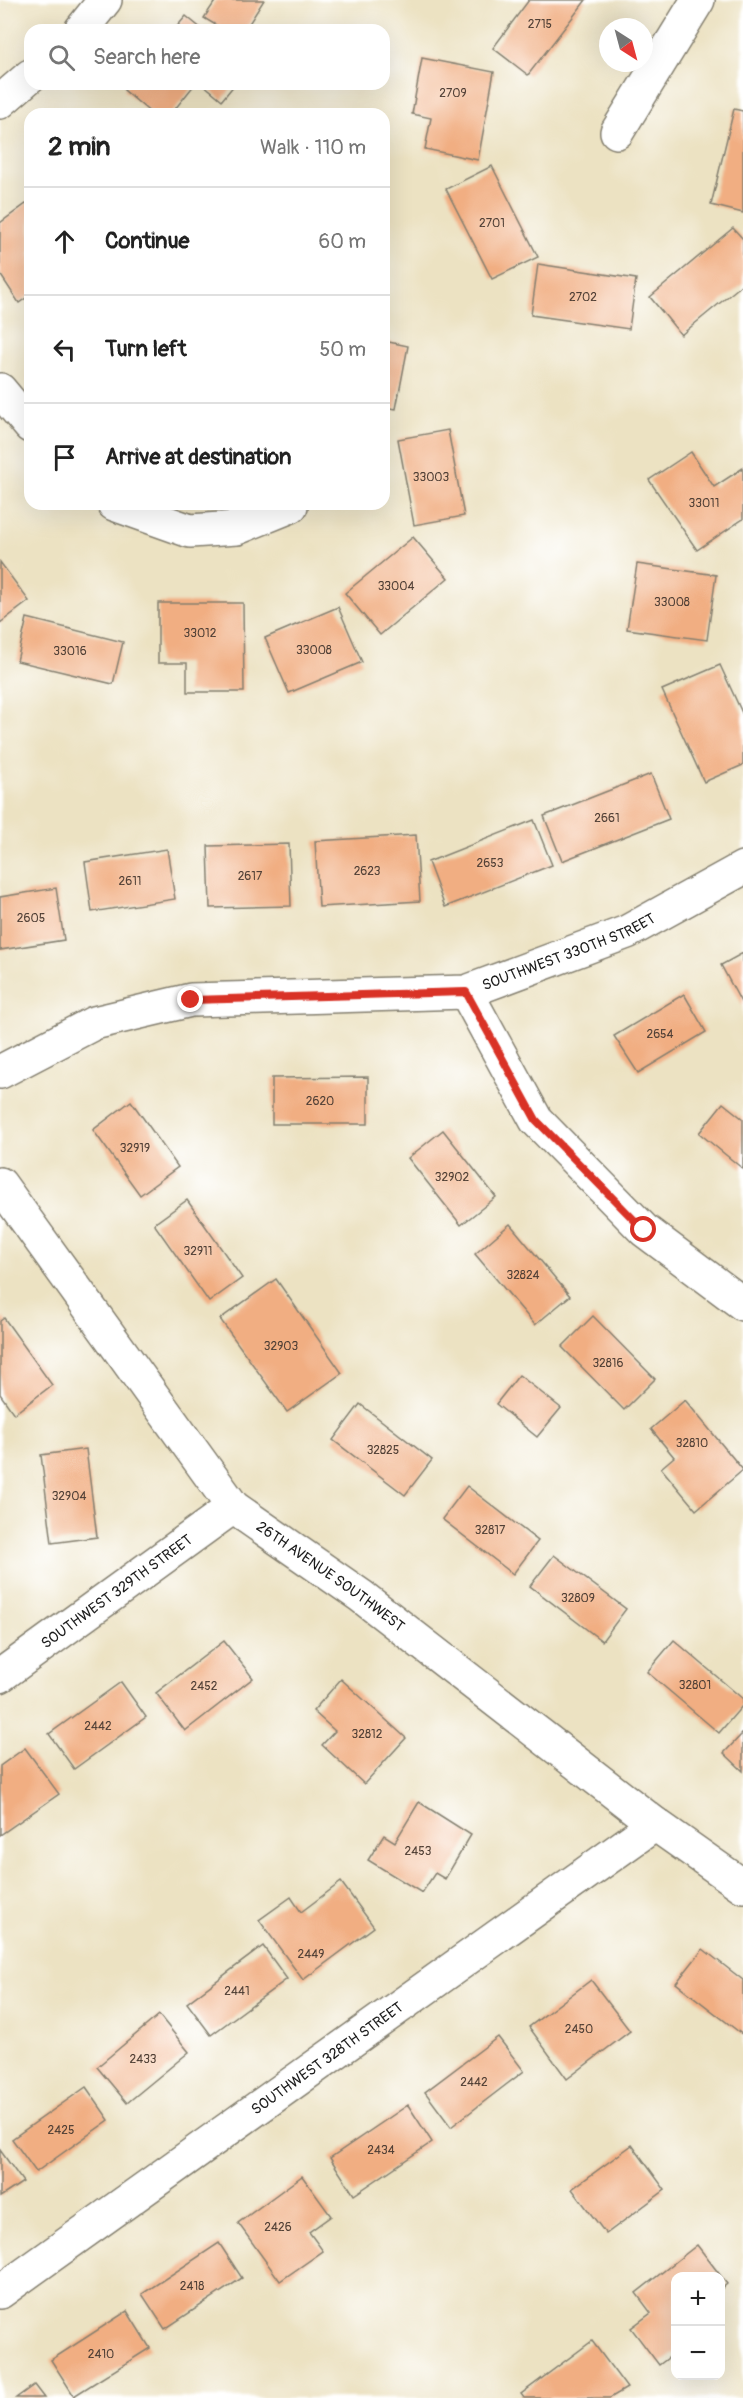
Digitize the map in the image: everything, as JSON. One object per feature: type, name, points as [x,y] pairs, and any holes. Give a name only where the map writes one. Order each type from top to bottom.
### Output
[{"type":"street","points":[[86,24],[105,0]]},
{"type":"street","points":[[617,132],[698,0]]},
{"type":"street","points":[[0,102],[24,80]]},
{"type":"street","points":[[0,390],[24,419]]},
{"type":"street","points":[[131,510],[190,531],[237,528],[281,510]]},
{"type":"street","name":"SOUTHWEST 330TH STREET","points":[[0,1072],[94,1023],[191,1000],[466,992],[627,932],[743,868]]},
{"type":"street","points":[[466,992],[536,1120],[644,1230],[743,1304]]},
{"type":"street","name":"26TH AVENUE SOUTHWEST","points":[[0,1184],[233,1507],[361,1596],[655,1824],[743,1886]]},
{"type":"street","name":"SOUTHWEST 329TH STREET","points":[[0,1676],[233,1507]]},
{"type":"street","name":"SOUTHWEST 328TH STREET","points":[[0,2292],[655,1824]]},
{"type":"building","points":[[216,0],[264,0],[249,24],[214,24],[204,18]]},
{"type":"building","points":[[529,0],[586,0],[528,75],[493,48]]},
{"type":"building","points":[[186,16],[196,24],[179,24]]},
{"type":"building","points":[[422,58],[494,72],[478,160],[425,149],[431,118],[412,114]]},
{"type":"building","points":[[124,90],[190,90],[176,108],[145,108]]},
{"type":"building","points":[[210,90],[230,90],[222,100]]},
{"type":"building","points":[[734,109],[743,111],[743,213],[711,205]]},
{"type":"building","points":[[492,166],[538,257],[492,279],[446,189]]},
{"type":"building","points":[[24,205],[24,299],[19,303],[0,274],[0,223]]},
{"type":"building","points":[[733,228],[743,239],[743,284],[681,335],[650,297]]},
{"type":"building","points":[[538,264],[636,279],[629,329],[531,315]]},
{"type":"building","points":[[390,342],[408,346],[396,409],[390,408]]},
{"type":"building","points":[[448,430],[464,516],[414,525],[398,439]]},
{"type":"building","points":[[691,452],[714,487],[743,468],[743,519],[697,550],[649,480]]},
{"type":"building","points":[[413,537],[448,578],[380,635],[345,593]]},
{"type":"building","points":[[0,562],[29,601],[0,623]]},
{"type":"building","points":[[637,564],[716,575],[707,640],[627,629]]},
{"type":"building","points":[[158,603],[243,603],[244,692],[187,692],[187,663],[158,663]]},
{"type":"building","points":[[338,607],[362,662],[289,693],[265,638]]},
{"type":"building","points":[[27,618],[123,642],[113,684],[17,661]]},
{"type":"building","points":[[720,665],[743,715],[743,765],[704,782],[662,690]]},
{"type":"building","points":[[651,774],[669,819],[562,861],[544,816]]},
{"type":"building","points":[[534,820],[552,865],[445,907],[428,862]]},
{"type":"building","points":[[416,835],[420,901],[319,907],[315,841]]},
{"type":"building","points":[[289,844],[291,906],[210,908],[208,846]]},
{"type":"building","points":[[167,849],[175,899],[92,912],[85,862]]},
{"type":"building","points":[[56,888],[64,940],[0,950],[0,897]]},
{"type":"building","points":[[743,953],[743,1006],[721,965]]},
{"type":"building","points":[[684,994],[706,1032],[638,1073],[614,1036]]},
{"type":"building","points":[[368,1077],[368,1124],[272,1124],[272,1078]]},
{"type":"building","points":[[131,1101],[178,1167],[140,1195],[93,1130]]},
{"type":"building","points":[[723,1103],[743,1119],[743,1169],[699,1133]]},
{"type":"building","points":[[443,1130],[496,1197],[461,1225],[408,1158]]},
{"type":"building","points":[[187,1200],[242,1278],[209,1302],[154,1224]]},
{"type":"building","points":[[510,1224],[570,1296],[535,1325],[475,1254]]},
{"type":"building","points":[[276,1279],[342,1373],[287,1412],[220,1319]]},
{"type":"building","points":[[593,1316],[655,1379],[624,1410],[562,1347]]},
{"type":"building","points":[[4,1318],[52,1385],[14,1414],[0,1394],[0,1321]]},
{"type":"building","points":[[519,1375],[561,1408],[537,1437],[496,1404]]},
{"type":"building","points":[[685,1400],[743,1470],[696,1510],[661,1468],[674,1457],[651,1429]]},
{"type":"building","points":[[360,1404],[432,1460],[405,1495],[333,1440]]},
{"type":"building","points":[[86,1449],[97,1537],[52,1543],[41,1455]]},
{"type":"building","points":[[467,1486],[538,1541],[513,1574],[442,1519]]},
{"type":"building","points":[[554,1555],[626,1609],[602,1641],[530,1586]]},
{"type":"building","points":[[674,1640],[743,1699],[743,1705],[719,1733],[647,1672]]},
{"type":"building","points":[[224,1641],[253,1678],[185,1731],[156,1693]]},
{"type":"building","points":[[341,1679],[406,1738],[364,1784],[322,1745],[335,1731],[313,1711]]},
{"type":"building","points":[[121,1682],[146,1717],[74,1769],[49,1734]]},
{"type":"building","points":[[743,1733],[743,1771],[724,1753]]},
{"type":"building","points":[[25,1748],[59,1794],[0,1835],[0,1766]]},
{"type":"building","points":[[419,1802],[471,1835],[445,1879],[435,1873],[422,1893],[368,1860],[384,1835],[395,1842]]},
{"type":"building","points":[[341,1882],[374,1927],[303,1980],[259,1920],[291,1897],[301,1912]]},
{"type":"building","points":[[263,1946],[287,1979],[211,2035],[187,2003]]},
{"type":"building","points":[[703,1949],[743,1980],[743,2035],[676,1983]]},
{"type":"building","points":[[591,1980],[630,2031],[567,2079],[529,2027]]},
{"type":"building","points":[[159,2015],[189,2052],[127,2103],[97,2067]]},
{"type":"building","points":[[498,2037],[524,2071],[451,2127],[425,2092]]},
{"type":"building","points":[[86,2087],[109,2120],[36,2172],[12,2139]]},
{"type":"building","points":[[408,2105],[432,2142],[354,2195],[330,2158]]},
{"type":"building","points":[[632,2145],[665,2190],[606,2234],[572,2189]]},
{"type":"building","points":[[0,2150],[23,2182],[0,2197]]},
{"type":"building","points":[[302,2176],[331,2216],[309,2232],[323,2251],[280,2281],[238,2223]]},
{"type":"building","points":[[219,2243],[242,2278],[165,2329],[142,2294]]},
{"type":"building","points":[[697,2245],[718,2272],[671,2272],[671,2356],[659,2365],[631,2328],[651,2313],[636,2293]]},
{"type":"building","points":[[127,2311],[150,2348],[74,2396],[51,2360]]},
{"type":"building","points":[[592,2341],[627,2388],[610,2398],[524,2398],[521,2394]]},
{"type":"building","points":[[34,2385],[44,2398],[16,2398]]},
{"type":"route","points":[[191,1000],[466,992],[536,1120],[644,1230]]}]
